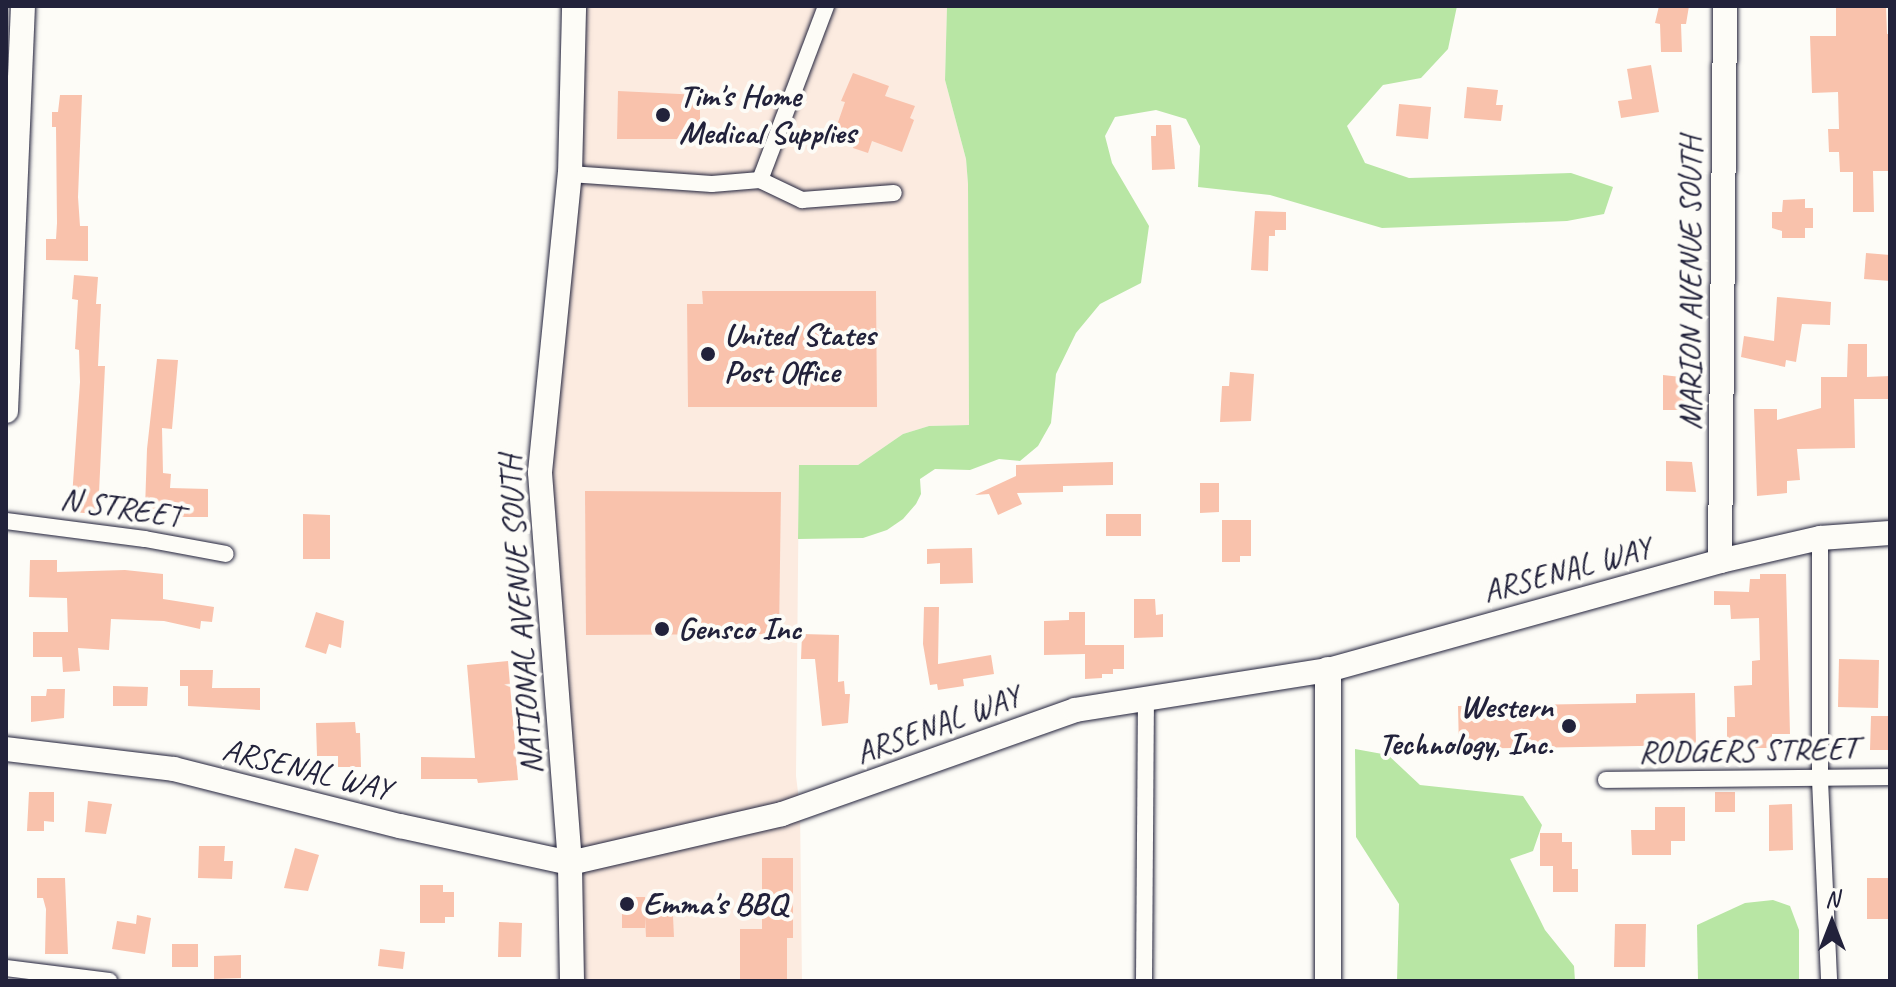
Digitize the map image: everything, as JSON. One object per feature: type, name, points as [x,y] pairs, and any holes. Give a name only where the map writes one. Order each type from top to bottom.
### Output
[{"type":"main road","points":[[6,411],[14,81],[23,6]]},
{"type":"main road","name":"NATIONAL AVENUE SOUTH","points":[[572,981],[570,863],[540,472],[570,174],[574,6]]},
{"type":"main road","name":"MARION AVENUE SOUTH","points":[[1720,561],[1725,6]]},
{"type":"main road","name":"ARSENAL WAY","points":[[6,749],[174,769],[400,826],[570,863],[782,814],[1075,710],[1328,670],[1720,561],[1820,538],[1890,533]]},
{"type":"main road","points":[[1328,670],[1328,981]]},
{"type":"street","points":[[760,180],[826,6]]},
{"type":"street","points":[[570,174],[712,184],[760,180],[802,200],[894,193]]},
{"type":"street","name":"N STREET","points":[[6,521],[145,539],[226,554]]},
{"type":"street","points":[[1820,538],[1820,780],[1829,981]]},
{"type":"street","points":[[1144,981],[1146,697]]},
{"type":"street","name":"RODGERS STREET","points":[[1606,780],[1890,777]]},
{"type":"street","points":[[6,968],[109,981]]},
{"type":"shaded area","points":[[574,6],[947,6],[945,80],[966,159],[968,184],[969,425],[929,426],[903,434],[858,465],[799,465],[796,776],[800,808],[802,981],[572,981],[576,867],[647,844],[578,848],[545,563]]},
{"type":"green space","points":[[947,6],[1457,6],[1448,49],[1421,78],[1383,85],[1347,126],[1365,163],[1409,178],[1571,173],[1613,187],[1604,214],[1567,221],[1382,228],[1270,195],[1198,187],[1200,146],[1186,119],[1156,110],[1115,117],[1105,136],[1112,163],[1149,226],[1141,283],[1100,304],[1076,333],[1056,374],[1051,423],[1038,446],[1020,461],[999,459],[970,470],[935,469],[920,479],[921,494],[916,504],[903,519],[887,530],[863,538],[798,539],[799,465],[858,465],[903,434],[929,426],[969,425],[968,184],[966,159],[945,80]]},
{"type":"green space","points":[[1355,749],[1388,755],[1420,785],[1523,796],[1542,825],[1533,851],[1510,859],[1545,930],[1574,966],[1575,981],[1397,981],[1399,904],[1356,837]]},
{"type":"green space","points":[[1773,900],[1790,906],[1799,930],[1799,981],[1698,981],[1697,925],[1745,903]]},
{"type":"building","points":[[1659,6],[1689,6],[1686,24],[1681,24],[1682,52],[1661,52],[1660,24],[1655,23]]},
{"type":"building","points":[[1836,6],[1886,6],[1887,34],[1890,34],[1890,171],[1873,171],[1874,212],[1853,212],[1853,172],[1840,172],[1839,152],[1829,152],[1828,129],[1839,129],[1838,92],[1812,93],[1810,36],[1836,36]]},
{"type":"building","points":[[1651,65],[1659,112],[1621,118],[1618,101],[1632,99],[1627,69]]},
{"type":"building","points":[[853,73],[889,86],[885,96],[915,106],[910,118],[914,120],[902,152],[872,141],[868,153],[853,148],[856,140],[851,138],[853,134],[836,128],[845,102],[841,101]]},
{"type":"building","points":[[1467,87],[1498,90],[1496,105],[1503,105],[1501,121],[1464,118]]},
{"type":"building","points":[[618,91],[700,95],[700,139],[617,139]]},
{"type":"building","points":[[60,95],[82,95],[78,197],[80,226],[88,226],[88,261],[46,260],[46,239],[56,239],[56,127],[52,127],[52,112],[58,112]]},
{"type":"building","points":[[1399,104],[1431,107],[1428,139],[1396,136]]},
{"type":"building","points":[[1156,125],[1171,125],[1175,169],[1152,170],[1151,136],[1156,136]]},
{"type":"building","points":[[1805,199],[1805,208],[1813,208],[1813,228],[1805,228],[1805,238],[1782,238],[1782,231],[1772,228],[1772,212],[1782,212],[1783,200]]},
{"type":"building","points":[[1255,211],[1286,212],[1286,230],[1275,230],[1275,236],[1269,236],[1268,271],[1251,270]]},
{"type":"building","points":[[1866,253],[1890,255],[1890,281],[1864,279]]},
{"type":"building","points":[[74,275],[98,277],[96,304],[101,304],[98,366],[105,366],[98,514],[71,512],[80,382],[79,350],[75,349],[78,300],[72,299]]},
{"type":"building","points":[[702,291],[876,291],[877,407],[688,407],[687,304],[703,304]]},
{"type":"building","points":[[1777,297],[1831,302],[1830,325],[1802,324],[1796,362],[1786,360],[1785,367],[1741,357],[1744,336],[1774,341]]},
{"type":"building","points":[[1848,344],[1867,344],[1867,377],[1890,376],[1890,399],[1854,399],[1855,448],[1797,449],[1800,480],[1787,481],[1787,493],[1757,496],[1754,409],[1777,409],[1777,420],[1821,408],[1821,377],[1847,377]]},
{"type":"building","points":[[157,359],[178,360],[172,429],[162,428],[163,473],[171,474],[170,488],[208,489],[208,517],[179,517],[179,510],[145,509],[147,449]]},
{"type":"building","points":[[1230,372],[1254,374],[1251,421],[1220,422],[1222,386],[1229,386]]},
{"type":"building","points":[[1663,375],[1699,379],[1699,396],[1692,396],[1692,410],[1663,410]]},
{"type":"building","points":[[1666,461],[1692,462],[1696,492],[1666,491]]},
{"type":"building","points":[[1113,462],[1113,485],[1063,486],[1063,492],[1017,493],[1022,504],[998,515],[989,494],[975,495],[1016,476],[1016,465]]},
{"type":"building","points":[[1200,483],[1219,483],[1219,512],[1200,513]]},
{"type":"building","points":[[585,491],[781,492],[779,634],[586,635]]},
{"type":"building","points":[[303,514],[330,515],[330,559],[303,559]]},
{"type":"building","points":[[1106,514],[1141,514],[1141,536],[1106,536]]},
{"type":"building","points":[[1222,520],[1251,520],[1251,556],[1240,556],[1240,562],[1222,562]]},
{"type":"building","points":[[972,548],[973,583],[940,584],[940,563],[927,564],[927,549]]},
{"type":"building","points":[[30,560],[57,560],[57,572],[125,570],[163,574],[163,599],[214,607],[212,622],[201,621],[200,629],[164,621],[111,619],[109,650],[78,648],[80,671],[63,672],[62,657],[33,657],[33,632],[68,632],[67,598],[29,597]]},
{"type":"building","points":[[1760,574],[1786,574],[1790,734],[1772,734],[1772,745],[1768,748],[1743,748],[1742,745],[1727,745],[1727,717],[1735,717],[1734,686],[1752,685],[1752,661],[1760,660],[1759,618],[1731,619],[1730,605],[1714,605],[1714,591],[1749,592],[1750,579],[1760,579]]},
{"type":"building","points":[[1134,599],[1155,599],[1156,615],[1163,614],[1163,637],[1134,638]]},
{"type":"building","points":[[924,607],[939,607],[938,664],[991,655],[994,674],[963,679],[964,686],[938,690],[937,684],[930,685],[923,644]]},
{"type":"building","points":[[316,612],[344,621],[341,648],[329,644],[326,654],[305,647]]},
{"type":"building","points":[[1069,612],[1085,612],[1085,645],[1124,645],[1124,669],[1113,669],[1113,674],[1102,674],[1102,678],[1085,679],[1085,654],[1044,655],[1044,621],[1069,620]]},
{"type":"building","points":[[802,634],[839,635],[838,682],[844,681],[845,694],[850,694],[848,723],[822,726],[815,659],[801,659]]},
{"type":"building","points":[[1839,659],[1879,660],[1878,708],[1838,707]]},
{"type":"building","points":[[508,661],[518,780],[478,783],[477,779],[421,779],[421,757],[475,758],[467,665]]},
{"type":"building","points":[[180,670],[213,670],[212,688],[260,688],[260,710],[188,706],[188,686],[180,686]]},
{"type":"building","points":[[113,686],[148,687],[147,706],[113,706]]},
{"type":"building","points":[[47,689],[65,689],[64,718],[31,722],[31,696],[46,696]]},
{"type":"building","points":[[1695,693],[1696,745],[1459,749],[1458,706],[1636,703],[1636,694]]},
{"type":"building","points":[[1871,716],[1890,716],[1890,750],[1870,750]]},
{"type":"building","points":[[355,722],[356,733],[360,733],[361,767],[338,767],[338,756],[317,756],[316,723]]},
{"type":"building","points":[[29,792],[54,792],[54,822],[44,821],[44,831],[27,831]]},
{"type":"building","points":[[1715,792],[1735,792],[1735,812],[1715,812]]},
{"type":"building","points":[[88,801],[112,804],[106,834],[85,832]]},
{"type":"building","points":[[1792,804],[1793,850],[1769,851],[1769,805]]},
{"type":"building","points":[[1655,807],[1685,807],[1685,841],[1671,841],[1671,855],[1632,855],[1631,830],[1655,830]]},
{"type":"building","points":[[1540,833],[1562,833],[1562,842],[1572,842],[1572,869],[1578,869],[1578,892],[1553,892],[1553,866],[1540,866]]},
{"type":"building","points":[[199,846],[225,846],[224,861],[233,861],[232,879],[198,878]]},
{"type":"building","points":[[295,848],[319,855],[308,891],[284,888]]},
{"type":"building","points":[[762,858],[793,858],[793,938],[787,938],[787,981],[740,981],[740,929],[762,929]]},
{"type":"building","points":[[37,878],[65,878],[68,954],[45,954],[46,909],[43,898],[37,898]]},
{"type":"building","points":[[1867,878],[1890,878],[1890,919],[1867,919]]},
{"type":"building","points":[[420,885],[443,885],[443,892],[454,892],[454,917],[445,917],[445,923],[420,923]]},
{"type":"building","points":[[622,897],[645,897],[645,928],[622,928]]},
{"type":"building","points":[[137,915],[151,918],[145,954],[112,949],[117,921],[136,924]]},
{"type":"building","points":[[645,916],[673,916],[674,937],[646,937]]},
{"type":"building","points":[[499,922],[522,923],[521,957],[498,957]]},
{"type":"building","points":[[1615,924],[1646,924],[1645,967],[1614,967]]},
{"type":"building","points":[[172,944],[198,944],[198,967],[172,967]]},
{"type":"building","points":[[380,949],[405,952],[403,969],[378,966]]},
{"type":"building","points":[[241,955],[241,978],[214,979],[214,956]]},
{"type":"place","name":"Tim's Home Medical Supplies","points":[[663,115]]},
{"type":"place","name":"United States Post Office","points":[[708,354]]},
{"type":"place","name":"Gensco Inc","points":[[662,629]]},
{"type":"place","name":"Western Technology, Inc.","points":[[1569,726]]},
{"type":"place","name":"Emma's BBQ","points":[[627,904]]}]
